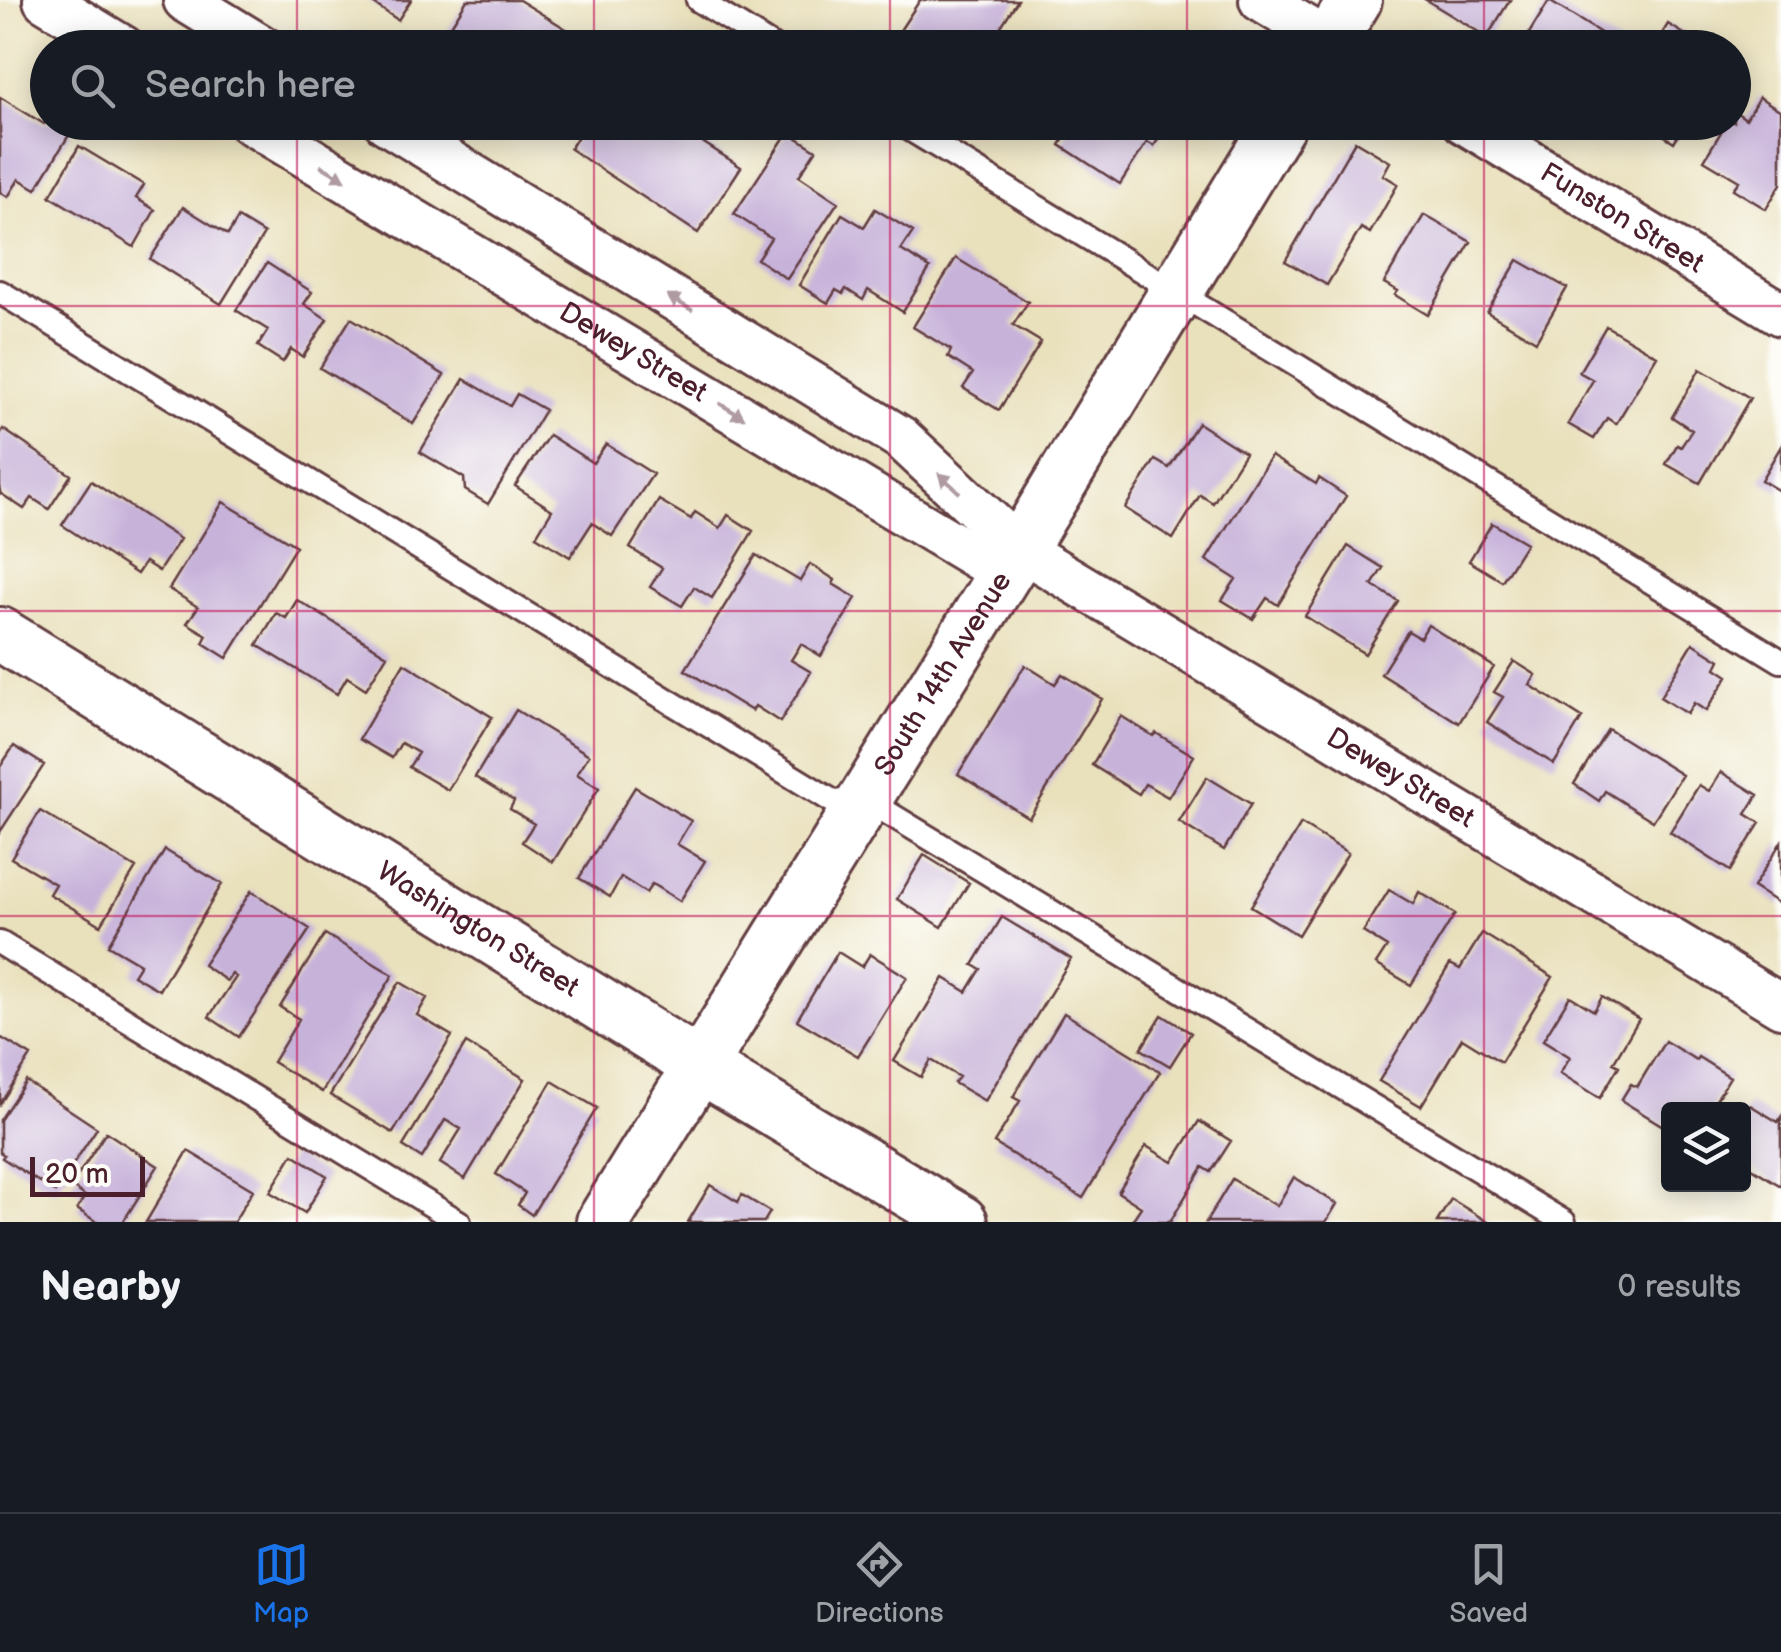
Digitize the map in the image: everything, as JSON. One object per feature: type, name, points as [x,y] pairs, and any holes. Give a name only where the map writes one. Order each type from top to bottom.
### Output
[{"type":"street","points":[[45,0],[94,30]]},
{"type":"street","points":[[185,0],[233,30]]},
{"type":"street","points":[[1261,0],[1329,30]]},
{"type":"street","name":"Dewey Street","points":[[279,140],[981,560],[1020,550]]},
{"type":"street","name":"Dewey Street","points":[[414,140],[901,438],[1020,550],[1781,1006]]},
{"type":"street","name":"South 14th Avenue","points":[[603,1222],[1269,140]]},
{"type":"street","name":"Funston Street","points":[[1494,140],[1781,314]]},
{"type":"street","name":"Washington Street","points":[[0,634],[960,1222]]},
{"type":"lane","points":[[698,0],[746,30]]},
{"type":"lane","points":[[927,140],[1781,661]]},
{"type":"lane","points":[[0,292],[834,802],[865,799],[1564,1222]]},
{"type":"lane","points":[[0,943],[459,1222]]},
{"type":"building","points":[[368,0],[411,0],[398,20]]},
{"type":"building","points":[[467,0],[519,0],[568,30],[448,30]]},
{"type":"building","points":[[920,0],[1018,0],[999,30],[900,30]]},
{"type":"building","points":[[1426,0],[1510,0],[1491,30],[1475,30]]},
{"type":"building","points":[[1549,1],[1596,30],[1531,30]]},
{"type":"building","points":[[0,97],[30,115],[30,140],[66,140],[36,189],[19,179],[8,197],[0,192]]},
{"type":"building","points":[[1759,97],[1781,111],[1781,184],[1766,209],[1733,189],[1739,181],[1704,160],[1716,140],[1751,140],[1751,111]]},
{"type":"building","points":[[576,140],[699,140],[741,167],[698,233],[570,149]]},
{"type":"building","points":[[783,140],[800,140],[816,150],[799,176],[838,202],[787,279],[757,259],[771,238],[734,214]]},
{"type":"building","points":[[1063,140],[1158,140],[1154,146],[1147,142],[1120,184],[1060,145]]},
{"type":"building","points":[[1355,141],[1390,162],[1383,175],[1398,184],[1370,233],[1361,228],[1327,285],[1285,261]]},
{"type":"building","points":[[79,146],[144,185],[136,198],[155,210],[134,247],[50,196]]},
{"type":"building","points":[[183,207],[228,235],[238,218],[264,234],[221,304],[150,259]]},
{"type":"building","points":[[875,209],[913,232],[901,250],[930,268],[903,312],[868,290],[863,300],[846,289],[843,294],[836,290],[828,303],[799,285],[842,214],[864,227]]},
{"type":"building","points":[[1424,215],[1471,242],[1428,315],[1395,295],[1398,291],[1384,283]]},
{"type":"building","points":[[956,258],[1028,302],[1013,325],[1041,342],[999,410],[963,388],[973,373],[948,357],[951,350],[913,327]]},
{"type":"building","points":[[1518,260],[1567,288],[1536,341],[1487,312]]},
{"type":"building","points":[[267,263],[312,292],[304,304],[327,319],[303,357],[291,349],[283,362],[258,346],[268,330],[236,310]]},
{"type":"building","points":[[351,318],[444,375],[413,424],[320,368]]},
{"type":"building","points":[[1606,326],[1657,356],[1616,424],[1607,418],[1594,439],[1568,424],[1593,380],[1579,372]]},
{"type":"building","points":[[1700,369],[1750,398],[1700,483],[1666,464],[1692,430],[1672,417]]},
{"type":"building","points":[[464,379],[510,406],[517,394],[545,410],[488,504],[465,490],[464,478],[420,452]]},
{"type":"building","points":[[1198,423],[1245,453],[1213,503],[1200,495],[1173,539],[1125,508],[1155,460],[1169,468]]},
{"type":"building","points":[[3,429],[71,475],[49,509],[32,498],[24,509],[0,493]]},
{"type":"building","points":[[549,435],[593,463],[606,444],[653,474],[612,536],[592,523],[570,557],[536,536],[552,510],[515,486]]},
{"type":"building","points":[[1781,446],[1781,492],[1761,480]]},
{"type":"building","points":[[1271,456],[1316,484],[1319,478],[1346,496],[1278,605],[1267,598],[1253,619],[1222,600],[1236,579],[1206,560]]},
{"type":"building","points":[[91,481],[180,539],[159,571],[145,562],[137,574],[62,525]]},
{"type":"building","points":[[659,500],[691,519],[695,512],[720,528],[728,515],[753,531],[712,598],[694,587],[682,606],[650,587],[662,568],[630,548]]},
{"type":"building","points":[[223,502],[296,546],[227,658],[203,643],[207,635],[187,623],[198,607],[169,589]]},
{"type":"building","points":[[1492,523],[1526,543],[1502,581],[1469,561]]},
{"type":"building","points":[[1348,546],[1383,568],[1372,585],[1398,601],[1365,654],[1305,616]]},
{"type":"building","points":[[756,555],[800,581],[810,564],[856,598],[821,656],[801,644],[791,660],[811,672],[780,722],[755,706],[752,711],[685,670]]},
{"type":"building","points":[[297,600],[387,655],[366,689],[347,677],[337,694],[257,645],[276,613],[286,618]]},
{"type":"building","points":[[1428,625],[1494,667],[1459,723],[1381,674],[1408,631],[1420,638]]},
{"type":"building","points":[[1693,643],[1720,660],[1716,668],[1728,676],[1706,711],[1694,703],[1687,714],[1660,697]]},
{"type":"building","points":[[1514,661],[1536,675],[1530,685],[1582,718],[1554,764],[1487,722],[1503,697],[1494,692]]},
{"type":"building","points":[[404,663],[492,717],[448,790],[409,767],[418,753],[401,743],[392,758],[359,739]]},
{"type":"building","points":[[1025,665],[1055,684],[1062,674],[1102,699],[1029,818],[958,774]]},
{"type":"building","points":[[516,710],[589,755],[577,774],[599,788],[553,862],[522,842],[534,824],[510,809],[514,801],[475,777]]},
{"type":"building","points":[[1121,716],[1194,756],[1168,797],[1145,784],[1139,794],[1092,765]]},
{"type":"building","points":[[1608,729],[1682,775],[1653,821],[1605,791],[1599,801],[1574,784]]},
{"type":"building","points":[[14,746],[44,765],[0,832],[0,767]]},
{"type":"building","points":[[1721,772],[1758,795],[1746,814],[1760,823],[1730,871],[1670,832],[1699,785],[1709,791]]},
{"type":"building","points":[[1207,777],[1251,804],[1224,850],[1179,822]]},
{"type":"building","points":[[635,787],[691,821],[677,844],[705,861],[680,901],[652,884],[646,893],[621,877],[610,897],[579,878]]},
{"type":"building","points":[[40,811],[136,868],[101,925],[49,894],[55,884],[11,858]]},
{"type":"building","points":[[1301,824],[1348,853],[1298,935],[1251,906]]},
{"type":"building","points":[[1781,842],[1781,905],[1753,887]]},
{"type":"building","points":[[165,850],[222,884],[159,990],[133,975],[140,964],[108,945]]},
{"type":"building","points":[[924,855],[969,883],[942,927],[897,899]]},
{"type":"building","points":[[1389,890],[1413,904],[1419,892],[1455,914],[1411,985],[1376,964],[1387,947],[1363,932]]},
{"type":"building","points":[[251,891],[310,929],[239,1037],[209,1017],[236,977],[232,974],[227,981],[203,965]]},
{"type":"building","points":[[1002,917],[1071,959],[985,1101],[954,1083],[959,1077],[931,1060],[921,1077],[894,1061],[944,978],[967,992],[981,969],[973,965]]},
{"type":"building","points":[[1482,933],[1553,977],[1501,1062],[1462,1038],[1421,1106],[1379,1081],[1450,964],[1460,969]]},
{"type":"building","points":[[325,934],[393,975],[322,1092],[273,1062],[299,1019],[280,1007]]},
{"type":"building","points":[[838,952],[862,967],[870,954],[907,977],[858,1056],[797,1020]]},
{"type":"building","points":[[400,982],[427,998],[417,1015],[452,1036],[393,1133],[330,1095]]},
{"type":"building","points":[[1570,996],[1594,1011],[1602,997],[1639,1019],[1613,1063],[1619,1066],[1600,1098],[1560,1073],[1570,1057],[1543,1040]]},
{"type":"building","points":[[1064,1013],[1160,1072],[1083,1198],[994,1143],[1020,1101],[1013,1097]]},
{"type":"building","points":[[1162,1015],[1191,1033],[1170,1066],[1141,1049]]},
{"type":"building","points":[[0,1037],[31,1056],[0,1104]]},
{"type":"building","points":[[1665,1041],[1730,1077],[1715,1102],[1661,1102],[1661,1125],[1621,1100],[1631,1084],[1637,1087]]},
{"type":"building","points":[[466,1043],[525,1079],[465,1179],[440,1163],[461,1129],[445,1120],[422,1158],[403,1146]]},
{"type":"building","points":[[26,1081],[97,1128],[55,1192],[2,1158],[0,1152],[0,1120]]},
{"type":"building","points":[[552,1081],[597,1108],[532,1215],[518,1205],[525,1193],[496,1174]]},
{"type":"building","points":[[1751,1106],[1778,1122],[1781,1117],[1781,1186],[1751,1167]]},
{"type":"building","points":[[1199,1121],[1231,1141],[1211,1172],[1203,1167],[1170,1222],[1133,1219],[1141,1207],[1118,1192],[1146,1146],[1173,1162]]},
{"type":"building","points":[[106,1132],[158,1166],[123,1222],[97,1222],[77,1209],[85,1196],[71,1186]]},
{"type":"building","points":[[188,1151],[253,1190],[234,1222],[146,1222]]},
{"type":"building","points":[[293,1154],[327,1176],[305,1213],[270,1192]]},
{"type":"building","points":[[1294,1177],[1337,1204],[1326,1222],[1206,1222],[1232,1179],[1277,1206]]},
{"type":"building","points":[[710,1185],[738,1202],[742,1195],[770,1212],[764,1222],[688,1222]]},
{"type":"building","points":[[1451,1199],[1488,1222],[1437,1222]]}]
